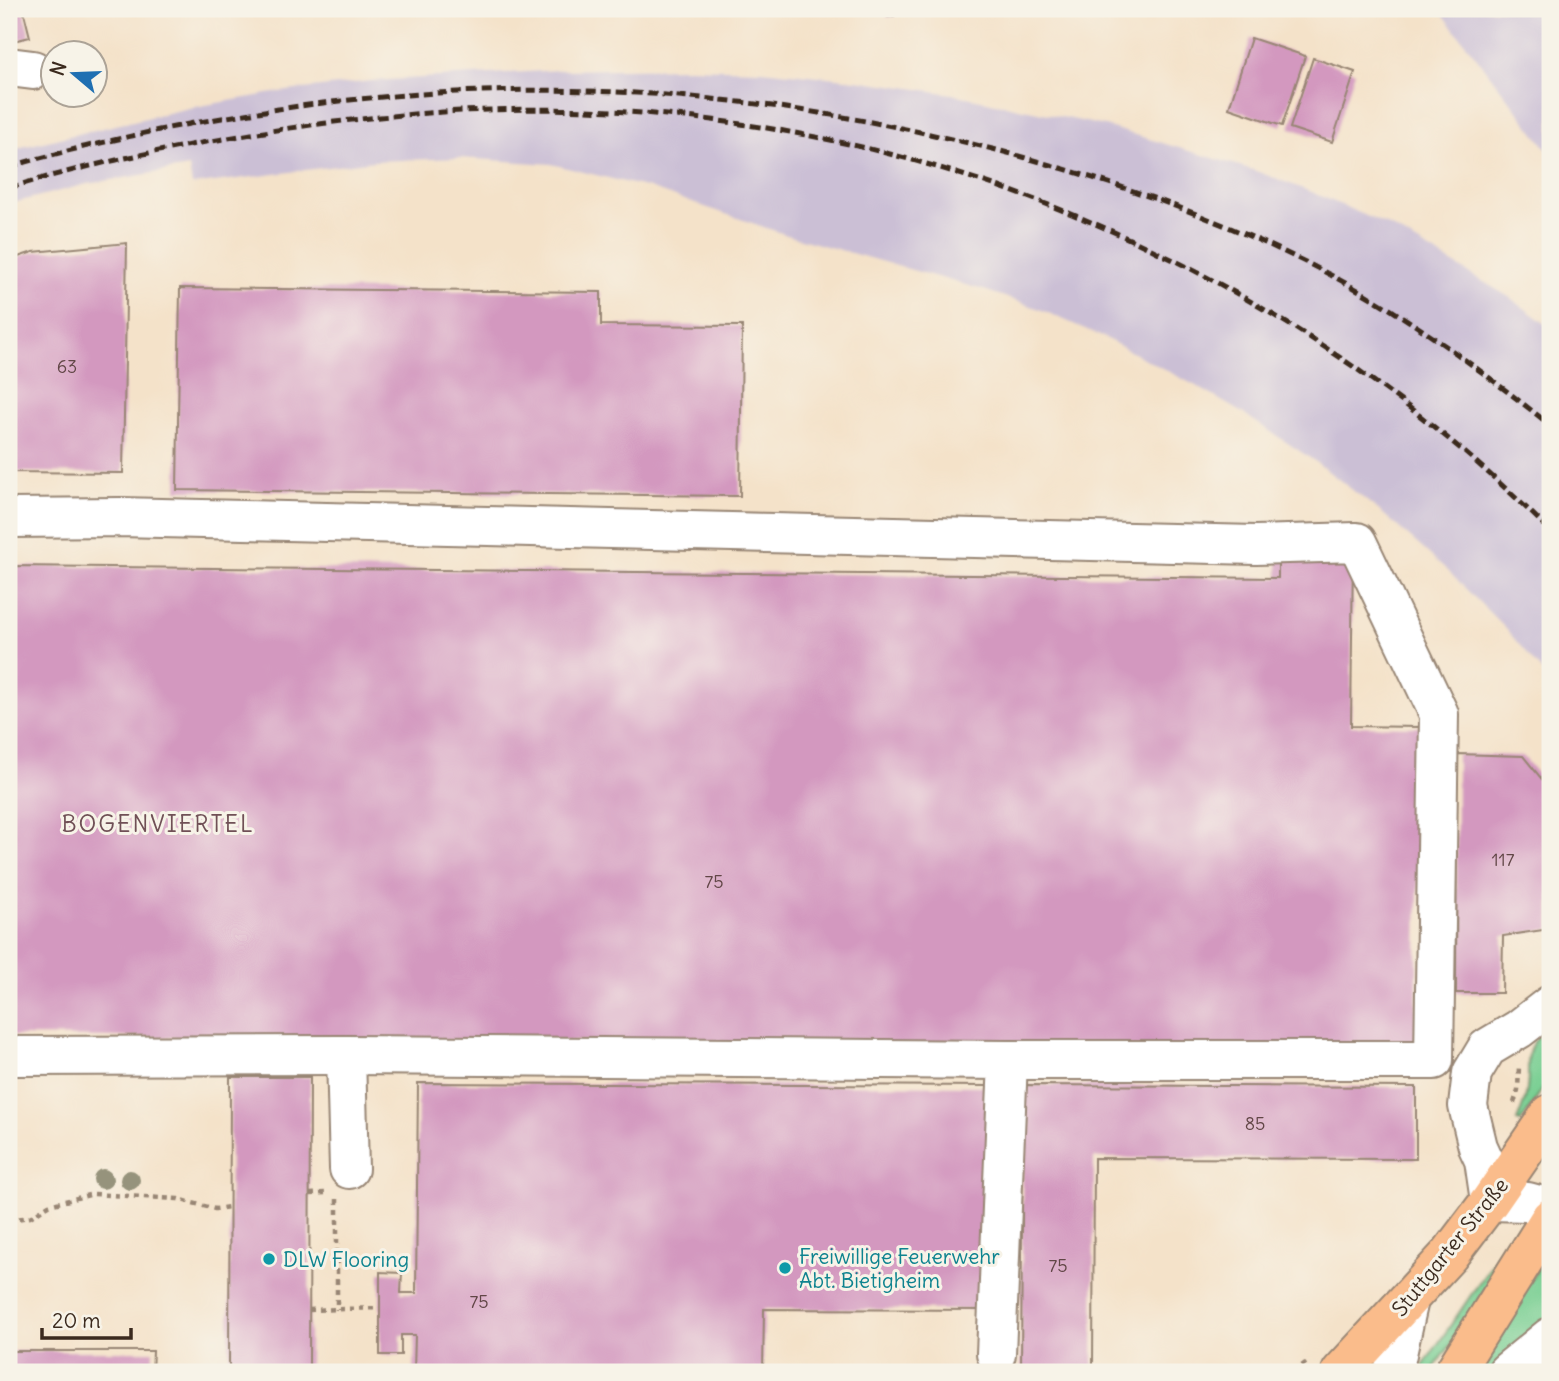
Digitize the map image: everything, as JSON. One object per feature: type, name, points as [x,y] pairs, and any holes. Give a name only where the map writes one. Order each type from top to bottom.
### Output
[{"type":"main road","name":"Stuttgarter Straße","points":[[1341,1372],[1449,1255],[1550,1114]]},
{"type":"main road","points":[[1454,1372],[1550,1218]]},
{"type":"lane","points":[[9,518],[120,517],[1256,545],[1357,542],[1439,714],[1434,1060]]},
{"type":"lane","points":[[1550,1005],[1487,1048],[1472,1073],[1468,1105],[1478,1147],[1484,1160],[1490,1201],[1528,1202],[1550,1208]]},
{"type":"lane","points":[[346,1055],[349,1169]]},
{"type":"lane","points":[[9,1056],[1434,1060],[1451,1062],[1472,1073]]},
{"type":"lane","points":[[996,1354],[1008,1060]]},
{"type":"lane","points":[[1393,1372],[1409,1300]]},
{"type":"path","points":[[337,1310],[337,1194],[349,1169]]},
{"type":"path","points":[[9,1220],[30,1217],[49,1205],[93,1194],[178,1199],[215,1209],[230,1208]]},
{"type":"path","points":[[309,1310],[380,1308]]},
{"type":"shaded area","points":[[1439,9],[1550,9],[1550,153],[1480,62]]},
{"type":"shaded area","points":[[560,70],[761,70],[856,80],[952,94],[1105,126],[1253,170],[1314,193],[1391,227],[1509,297],[1550,327],[1550,681],[1506,629],[1447,570],[1381,512],[1316,462],[1244,414],[1103,337],[1037,308],[984,290],[790,236],[649,188],[551,164],[460,158],[374,161],[192,185],[189,167],[87,184],[9,204],[9,150],[189,108],[279,92],[371,81]]},
{"type":"green space","points":[[1550,1027],[1550,1077],[1521,1122],[1517,1121],[1526,1093],[1531,1048],[1534,1041]]},
{"type":"green space","points":[[1522,1225],[1524,1227],[1451,1345],[1431,1372],[1419,1372],[1515,1230]]},
{"type":"green space","points":[[1550,1249],[1550,1318],[1538,1332],[1490,1372],[1472,1372]]},
{"type":"building","points":[[9,9],[23,9],[30,37],[9,42]]},
{"type":"building","points":[[878,9],[901,9],[894,16],[888,17]]},
{"type":"building","points":[[1251,38],[1305,56],[1282,126],[1229,108]]},
{"type":"building","points":[[1313,58],[1355,72],[1332,142],[1290,128]]},
{"type":"building","points":[[127,243],[123,473],[9,472],[9,260],[33,252]]},
{"type":"building","points":[[180,288],[601,292],[601,325],[742,326],[740,496],[177,490]]},
{"type":"building","points":[[1278,547],[1353,548],[1351,726],[1420,727],[1416,1050],[9,1036],[9,566],[1278,578]]},
{"type":"building","points":[[1457,754],[1523,756],[1550,789],[1550,929],[1503,936],[1502,993],[1456,993]]},
{"type":"building","name":"DLW Flooring","points":[[230,1077],[310,1077],[309,1372],[229,1372]]},
{"type":"building","name":"Freiwillige Feuerwehr Abt. Bietigheim","points":[[418,1083],[993,1086],[991,1310],[764,1309],[763,1372],[414,1372],[415,1335],[401,1335],[401,1355],[380,1355],[380,1272],[402,1273],[401,1293],[416,1293]]},
{"type":"building","points":[[1023,1085],[1416,1087],[1416,1159],[1094,1158],[1093,1372],[1021,1372]]},
{"type":"building","points":[[9,1351],[153,1351],[152,1372],[9,1372]]},
{"type":"railway","points":[[9,167],[159,130],[267,111],[373,98],[479,91],[585,91],[690,97],[795,109],[901,128],[1008,153],[1140,193],[1225,226],[1308,264],[1376,300],[1452,351],[1550,425]]},
{"type":"railway","points":[[9,188],[110,162],[212,141],[330,123],[448,112],[508,109],[627,112],[686,117],[807,135],[926,164],[1041,202],[1153,250],[1261,307],[1363,373],[1460,448],[1550,531]]},
{"type":"place","name":"DLW Flooring","points":[[269,1259]]},
{"type":"place","name":"Freiwillige Feuerwehr Abt. Bietigheim","points":[[785,1268]]},
{"type":"district","name":"BOGENVIERTEL","points":[[158,823]]}]
